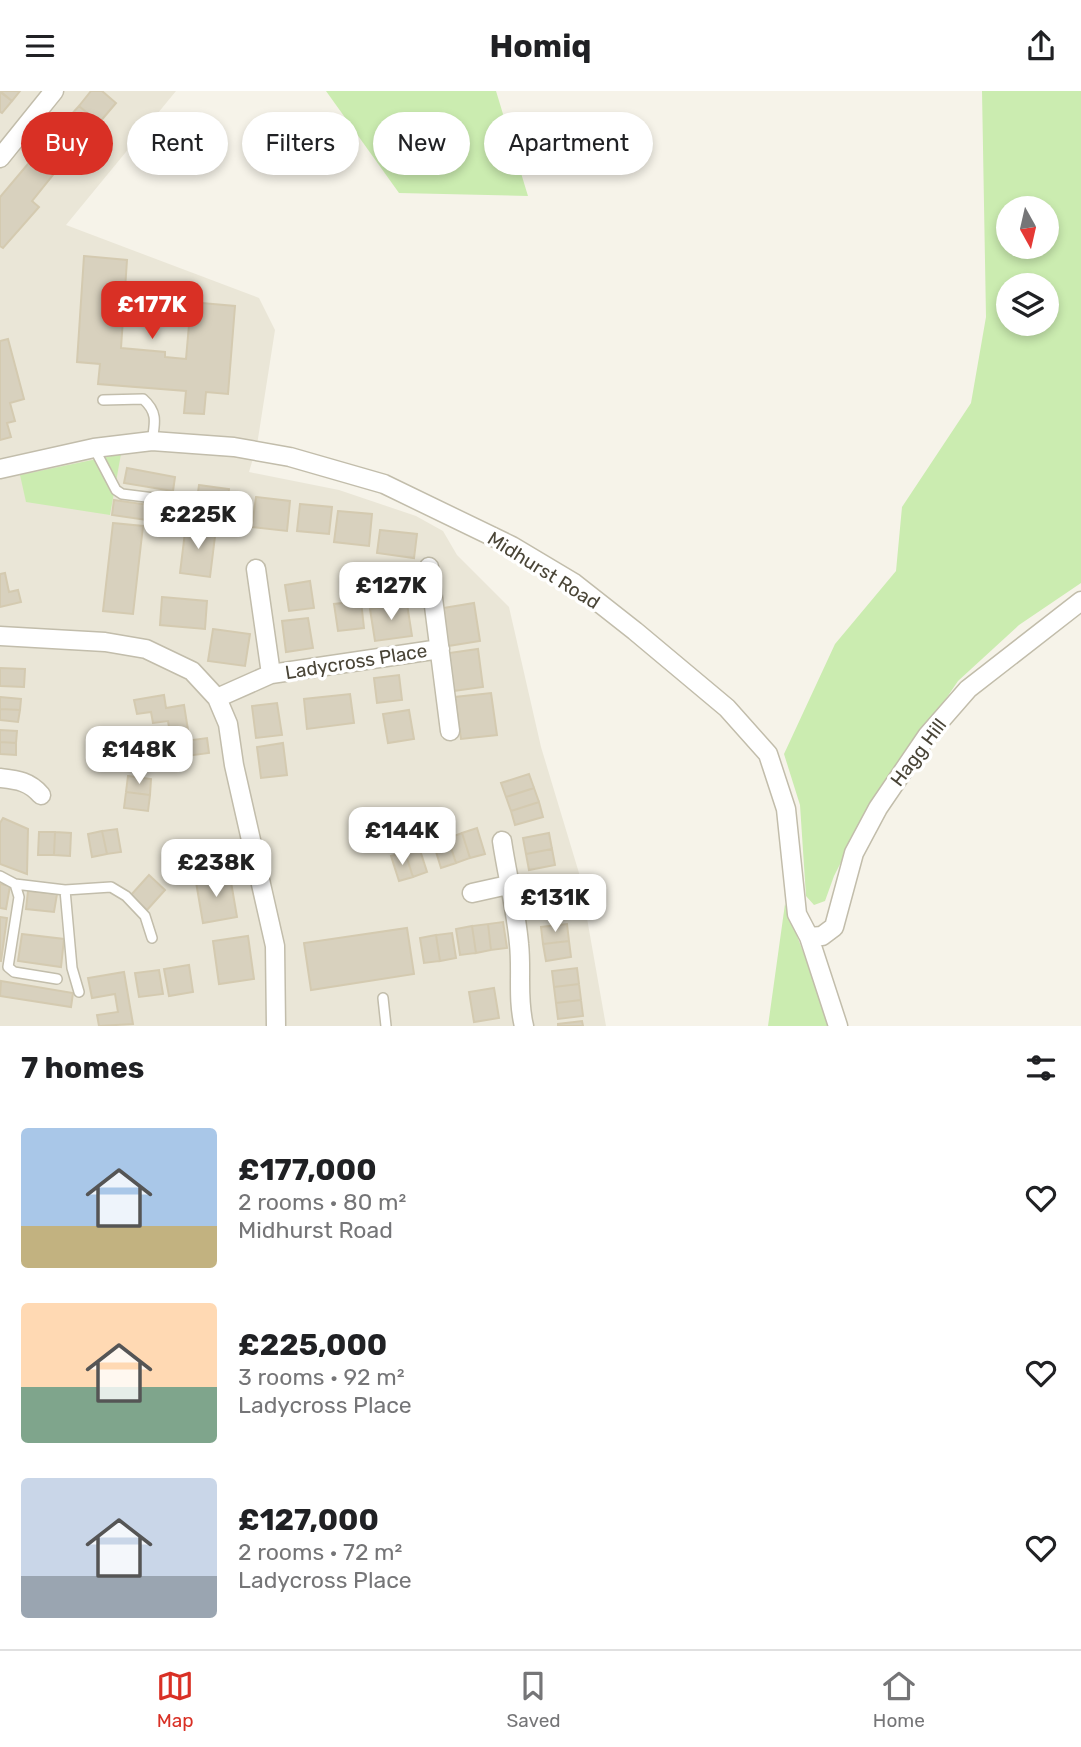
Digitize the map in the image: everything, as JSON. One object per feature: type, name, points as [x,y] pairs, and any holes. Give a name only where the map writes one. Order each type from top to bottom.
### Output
[{"type":"street","points":[[0,158],[54,91]]},
{"type":"street","name":"Midhurst Road","points":[[0,469],[94,447],[152,441],[234,447],[290,457],[384,484],[501,540],[573,583],[727,708],[768,754],[786,809],[797,913],[809,937],[838,1026]]},
{"type":"street","name":"Ladycross Place","points":[[429,567],[450,731]]},
{"type":"street","name":"Ladycross Place","points":[[256,569],[271,674]]},
{"type":"street","name":"Hagg Hill","points":[[809,937],[822,936],[834,927],[854,853],[878,808],[927,736],[968,689],[1081,601]]},
{"type":"street","points":[[0,636],[106,642],[146,649],[192,671],[217,698],[228,724],[234,765],[275,946],[276,1026]]},
{"type":"street","name":"Ladycross Place","points":[[217,698],[271,674],[440,649]]},
{"type":"street","points":[[0,778],[21,780],[33,786],[41,795]]},
{"type":"street","points":[[502,841],[508,885],[517,919],[520,1009],[524,1026]]},
{"type":"street","points":[[472,893],[508,885]]},
{"type":"lane","points":[[103,400],[143,399],[152,407],[156,419],[152,441]]},
{"type":"lane","points":[[94,447],[116,490],[122,494],[170,500]]},
{"type":"lane","points":[[0,876],[15,884],[65,890],[111,887],[126,896],[145,916],[152,938]]},
{"type":"lane","points":[[15,884],[19,898],[8,967],[14,972],[57,979]]},
{"type":"lane","points":[[65,890],[72,968],[79,992]]},
{"type":"lane","points":[[383,998],[386,1026]]},
{"type":"shaded area","points":[[0,91],[176,91],[159,112],[127,112],[127,151],[113,168],[113,112],[21,112],[21,175],[107,175],[66,225],[259,298],[275,330],[257,445],[249,472],[339,490],[416,516],[443,531],[457,555],[509,607],[541,747],[579,873],[606,1026],[0,1026]]},
{"type":"green space","points":[[326,91],[496,91],[502,112],[484,112],[484,175],[522,175],[528,196],[399,193],[386,175],[470,175],[470,112],[373,112],[373,157],[359,137],[359,112],[341,112]]},
{"type":"green space","points":[[982,91],[1081,91],[1081,583],[1019,625],[958,681],[859,827],[834,876],[825,901],[814,905],[806,896],[800,805],[784,754],[835,644],[896,571],[902,507],[971,403],[986,317]]},
{"type":"green space","points":[[121,454],[110,515],[26,502],[20,475]]},
{"type":"green space","points":[[785,904],[822,1002],[828,1026],[768,1026]]},
{"type":"building","points":[[0,91],[20,91],[12,101]]},
{"type":"building","points":[[91,91],[102,91],[116,103],[108,112],[86,112],[79,106]]},
{"type":"building","points":[[0,92],[12,101],[2,113],[0,112]]},
{"type":"building","points":[[79,106],[86,112],[74,112]]},
{"type":"building","points":[[21,172],[21,175],[53,175],[32,201],[39,207],[3,248],[0,246],[0,197]]},
{"type":"building","points":[[84,256],[127,260],[121,348],[165,352],[165,357],[186,359],[191,302],[235,306],[228,394],[206,392],[204,414],[184,413],[186,391],[98,384],[100,364],[77,362]]},
{"type":"building","points":[[8,339],[24,399],[10,403],[15,421],[7,423],[11,437],[0,440],[0,341]]},
{"type":"building","points":[[127,468],[175,477],[173,491],[124,483]]},
{"type":"building","points":[[199,485],[229,489],[224,524],[194,520]]},
{"type":"building","points":[[256,497],[290,501],[287,531],[252,527]]},
{"type":"building","points":[[114,500],[170,508],[168,523],[112,515]]},
{"type":"building","points":[[300,504],[332,507],[329,534],[297,531]]},
{"type":"building","points":[[338,511],[372,514],[369,546],[334,542]]},
{"type":"building","points":[[113,523],[143,526],[133,614],[103,611]]},
{"type":"building","points":[[186,524],[216,528],[210,577],[180,573]]},
{"type":"building","points":[[380,530],[417,534],[414,558],[377,553]]},
{"type":"building","points":[[5,573],[9,592],[18,590],[21,602],[0,607],[0,574]]},
{"type":"building","points":[[310,581],[314,608],[289,611],[285,585]]},
{"type":"building","points":[[162,597],[207,601],[205,629],[160,625]]},
{"type":"building","points":[[361,601],[364,628],[338,631],[334,604]]},
{"type":"building","points":[[474,603],[480,641],[448,646],[443,608]]},
{"type":"building","points":[[407,604],[412,636],[375,641],[370,609]]},
{"type":"building","points":[[308,618],[313,648],[286,652],[282,621]]},
{"type":"building","points":[[213,629],[250,634],[245,666],[208,661]]},
{"type":"building","points":[[478,649],[483,687],[453,691],[449,653]]},
{"type":"building","points":[[0,668],[25,669],[24,687],[0,686]]},
{"type":"building","points":[[399,675],[402,700],[377,703],[374,678]]},
{"type":"building","points":[[491,693],[497,735],[461,739],[455,697]]},
{"type":"building","points":[[350,694],[354,723],[307,729],[304,699]]},
{"type":"building","points":[[164,695],[166,708],[184,705],[188,730],[170,733],[168,721],[153,723],[151,712],[137,714],[134,700]]},
{"type":"building","points":[[0,697],[21,699],[20,710],[0,709]]},
{"type":"building","points":[[277,703],[282,735],[256,738],[252,706]]},
{"type":"building","points":[[0,709],[20,710],[18,722],[0,720]]},
{"type":"building","points":[[409,710],[414,739],[388,743],[383,714]]},
{"type":"building","points":[[0,730],[17,731],[16,743],[0,742]]},
{"type":"building","points":[[207,738],[209,753],[179,757],[177,742]]},
{"type":"building","points":[[0,742],[16,743],[16,755],[0,754]]},
{"type":"building","points":[[283,743],[287,775],[261,778],[257,747]]},
{"type":"building","points":[[529,774],[534,788],[506,797],[501,783]]},
{"type":"building","points":[[128,776],[151,779],[150,795],[126,792]]},
{"type":"building","points":[[534,788],[539,802],[511,811],[506,797]]},
{"type":"building","points":[[126,792],[150,795],[148,811],[124,808]]},
{"type":"building","points":[[539,802],[543,817],[515,825],[511,811]]},
{"type":"building","points":[[3,818],[28,829],[27,874],[0,864],[0,823]]},
{"type":"building","points":[[477,828],[485,854],[470,858],[462,833]]},
{"type":"building","points":[[117,829],[121,852],[107,854],[102,831]]},
{"type":"building","points":[[102,831],[107,854],[92,857],[88,834]]},
{"type":"building","points":[[39,832],[55,832],[54,855],[38,855]]},
{"type":"building","points":[[55,832],[71,833],[70,856],[54,855]]},
{"type":"building","points":[[462,833],[470,858],[456,863],[448,838]]},
{"type":"building","points":[[549,833],[552,849],[526,854],[523,838]]},
{"type":"building","points":[[448,838],[456,863],[441,868],[433,842]]},
{"type":"building","points":[[419,847],[427,872],[413,877],[405,852]]},
{"type":"building","points":[[552,849],[555,865],[529,870],[526,854]]},
{"type":"building","points":[[405,852],[413,877],[399,881],[391,856]]},
{"type":"building","points":[[149,875],[165,890],[147,910],[131,895]]},
{"type":"building","points":[[230,876],[237,917],[203,923],[196,882]]},
{"type":"building","points":[[558,878],[562,894],[535,899],[533,883]]},
{"type":"building","points":[[0,884],[10,886],[6,909],[0,908]]},
{"type":"building","points":[[28,891],[57,894],[54,912],[26,909]]},
{"type":"building","points":[[562,894],[565,910],[538,915],[535,899]]},
{"type":"building","points":[[0,917],[7,918],[1,961],[0,961]]},
{"type":"building","points":[[503,922],[507,948],[491,950],[488,924]]},
{"type":"building","points":[[488,924],[491,950],[476,953],[472,926]]},
{"type":"building","points":[[567,924],[569,941],[543,944],[541,927]]},
{"type":"building","points":[[472,926],[476,953],[460,955],[456,929]]},
{"type":"building","points":[[407,928],[414,974],[311,990],[304,943]]},
{"type":"building","points":[[452,933],[456,958],[440,961],[436,935]]},
{"type":"building","points":[[22,934],[64,939],[61,967],[18,961]]},
{"type":"building","points":[[436,935],[440,961],[424,963],[420,938]]},
{"type":"building","points":[[248,936],[254,979],[219,984],[213,941]]},
{"type":"building","points":[[569,941],[571,957],[546,961],[543,944]]},
{"type":"building","points":[[189,965],[193,992],[169,996],[164,969]]},
{"type":"building","points":[[577,968],[579,984],[554,987],[552,971]]},
{"type":"building","points":[[159,970],[163,994],[139,997],[135,973]]},
{"type":"building","points":[[124,972],[133,1024],[99,1026],[97,1015],[118,1012],[115,994],[92,998],[88,978]]},
{"type":"building","points":[[1,981],[73,993],[71,1007],[0,996]]},
{"type":"building","points":[[579,984],[581,1000],[556,1003],[554,987]]},
{"type":"building","points":[[494,988],[499,1018],[474,1022],[469,992]]},
{"type":"building","points":[[581,1000],[583,1016],[558,1019],[556,1003]]},
{"type":"building","points":[[582,1021],[583,1026],[558,1026],[558,1024]]}]
